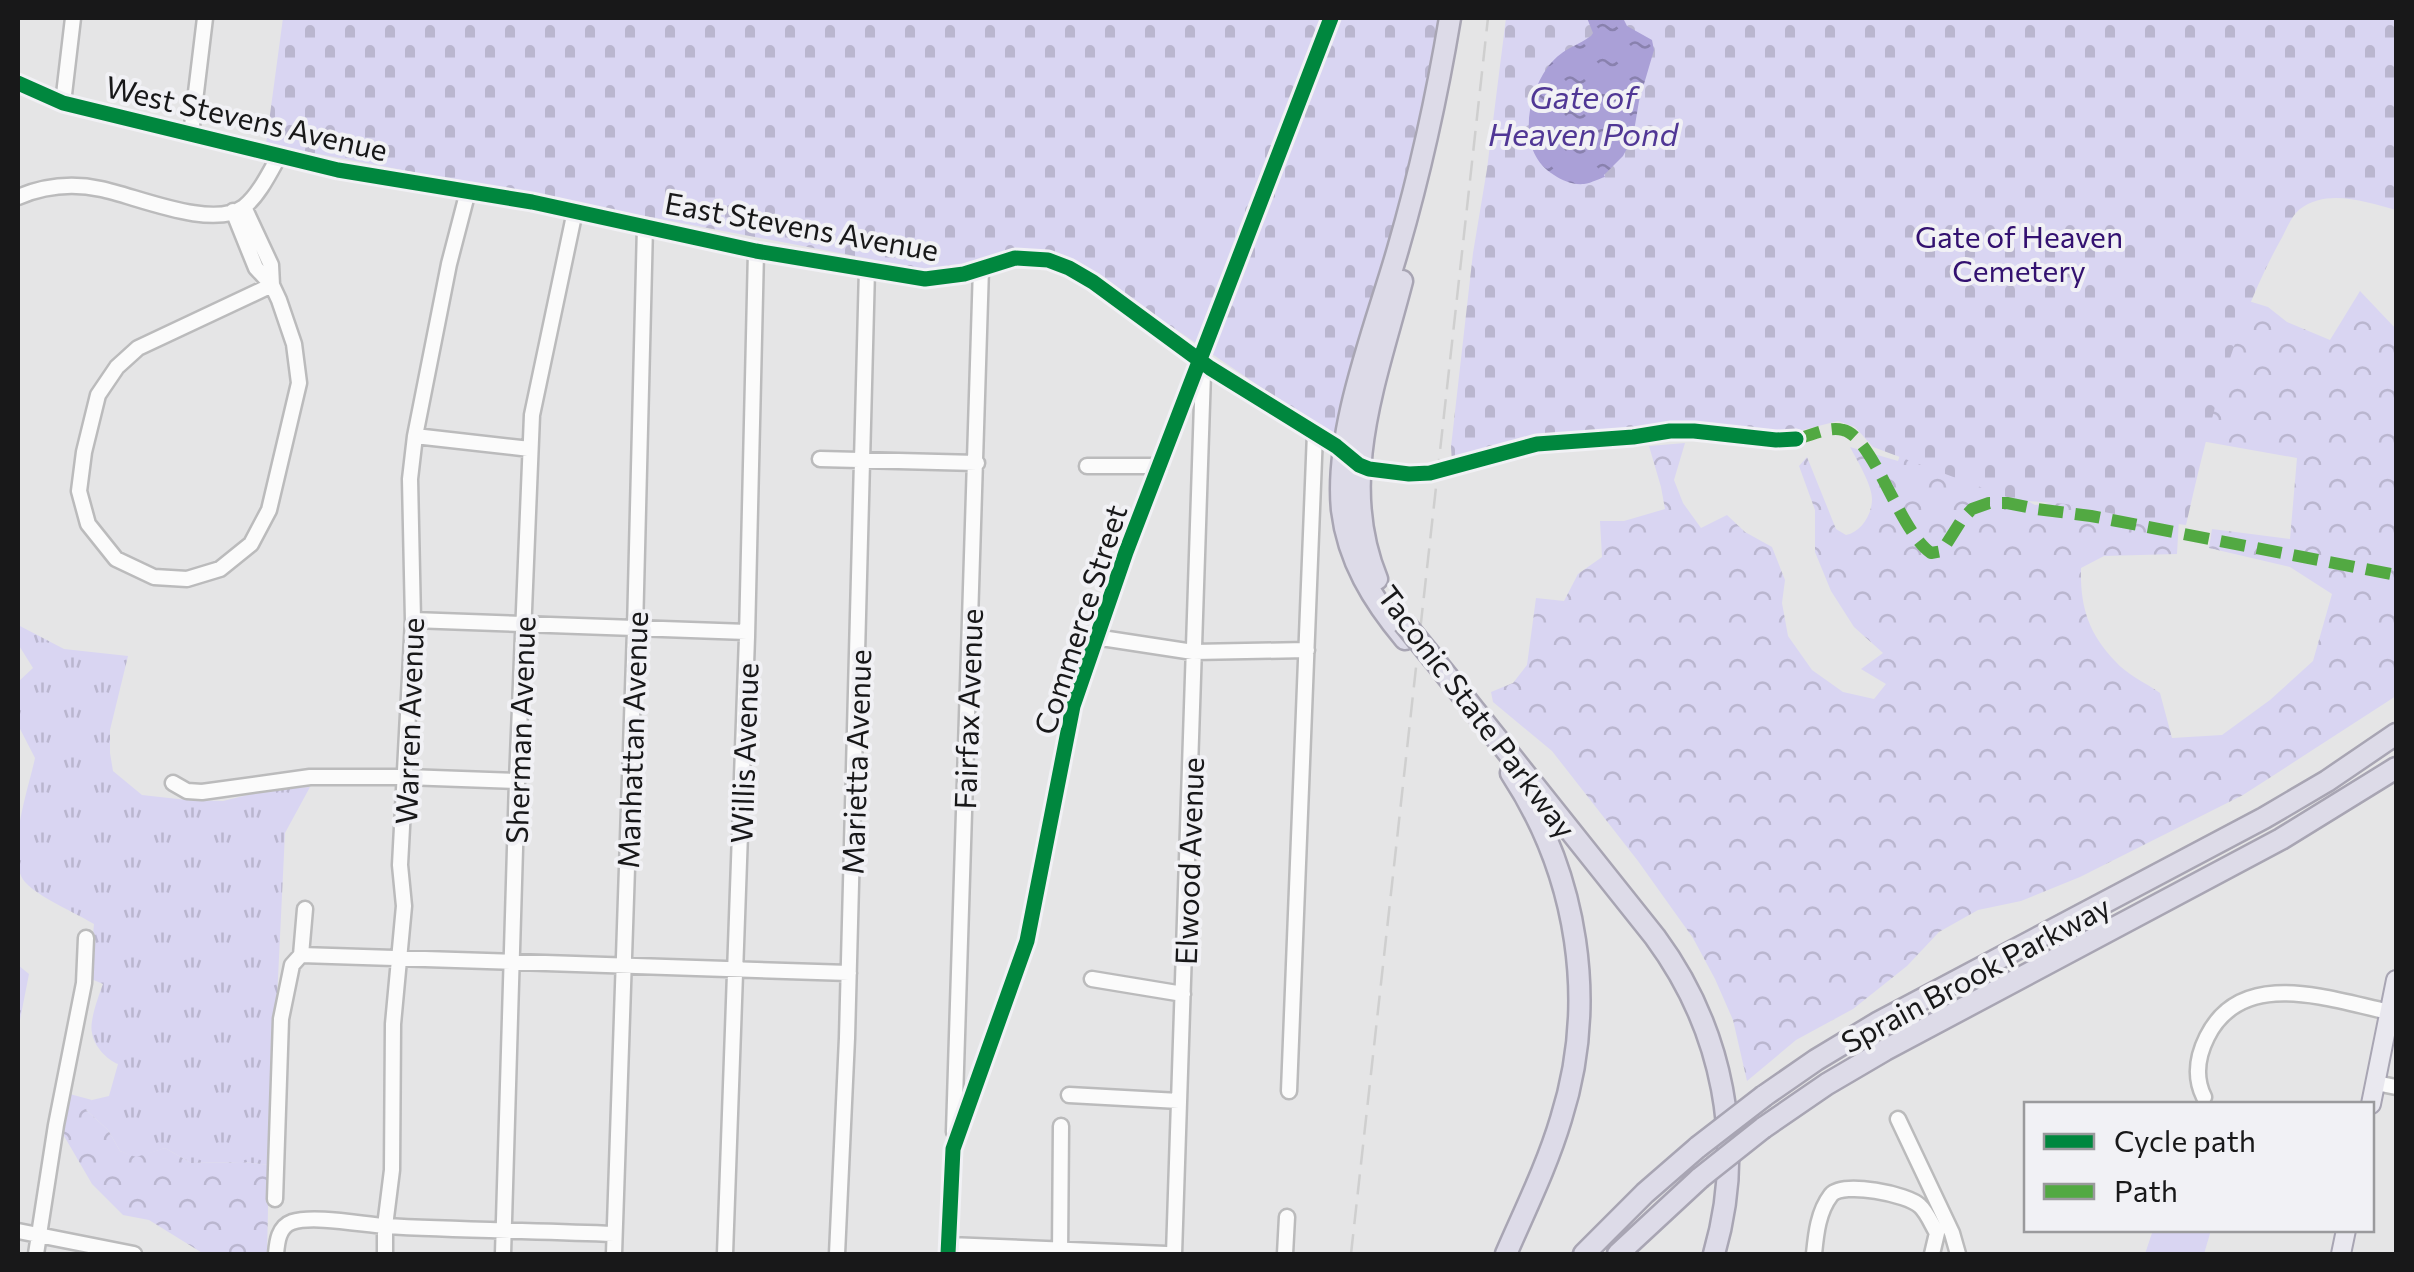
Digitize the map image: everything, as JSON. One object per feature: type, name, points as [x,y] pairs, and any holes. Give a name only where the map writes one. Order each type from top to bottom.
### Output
[{"type":"highway","name":"Taconic State Parkway","points":[[1450,18],[1417,180],[1353,404],[1352,458],[1367,551],[1404,631],[1655,937],[1692,997],[1713,1047],[1727,1118],[1727,1190],[1714,1254]]},
{"type":"highway","name":"Taconic State Parkway","points":[[1352,458],[1369,410],[1436,151],[1462,18]]},
{"type":"highway","name":"Taconic State Parkway","points":[[1434,668],[1529,802],[1558,866],[1577,952],[1579,1020],[1570,1088],[1550,1149],[1506,1254]]},
{"type":"highway","name":"Sprain Brook Parkway","points":[[1584,1254],[1698,1147],[1816,1060],[1888,1017],[2296,800],[2396,734]]},
{"type":"highway","name":"Sprain Brook Parkway","points":[[1618,1254],[1700,1178],[1762,1128],[1870,1058],[2281,839],[2396,768]]},
{"type":"main road","points":[[2371,1102],[2396,980]]},
{"type":"street","points":[[63,103],[73,18]]},
{"type":"street","points":[[191,134],[205,18]]},
{"type":"street","name":"Commerce Street","points":[[949,1250],[954,1149],[1027,941],[1073,706],[1198,360],[1331,18]]},
{"type":"street","name":"West Stevens Avenue","points":[[18,83],[63,103],[279,156],[356,174],[468,192]]},
{"type":"street","points":[[18,196],[52,187],[99,188],[186,212],[216,215],[238,209],[258,189],[279,156]]},
{"type":"street","name":"East Stevens Avenue","points":[[468,192],[576,211],[756,251],[926,279],[946,278],[1015,258],[1048,260],[1070,268],[1198,360],[1352,458]]},
{"type":"street","name":"Warren Avenue","points":[[385,1254],[392,1170],[393,1024],[404,906],[400,880],[412,620],[410,480],[449,264],[468,192]]},
{"type":"street","points":[[238,209],[256,268],[272,285],[294,344],[299,383],[269,510],[251,544],[220,569],[187,579],[154,576],[116,559],[88,524],[79,491],[98,395],[117,367],[138,348],[272,285]]},
{"type":"street","name":"Sherman Avenue","points":[[503,1254],[532,415],[576,211]]},
{"type":"street","name":"Manhattan Avenue","points":[[614,1254],[645,226]]},
{"type":"street","name":"Willis Avenue","points":[[725,1254],[756,251]]},
{"type":"street","name":"Fairfax Avenue","points":[[954,1149],[981,268]]},
{"type":"street","name":"Marietta Avenue","points":[[837,1254],[849,973],[867,269]]},
{"type":"street","name":"Commerce Street","points":[[1198,360],[1203,373],[1199,467]]},
{"type":"street","points":[[1352,458],[1368,469],[1416,474],[1444,471],[1537,444],[1670,431],[1796,439]]},
{"type":"street","points":[[1288,1091],[1315,433]]},
{"type":"street","points":[[415,436],[530,450]]},
{"type":"street","points":[[820,459],[977,463]]},
{"type":"street","points":[[1087,466],[1160,466]]},
{"type":"street","name":"Elwood Avenue","points":[[1174,1254],[1199,467]]},
{"type":"street","points":[[412,620],[747,632]]},
{"type":"street","points":[[1095,637],[1193,652],[1307,650]]},
{"type":"street","points":[[173,782],[187,791],[202,792],[310,777],[517,781]]},
{"type":"street","points":[[274,1199],[281,1019],[292,964],[301,956],[305,909]]},
{"type":"street","points":[[36,1254],[84,983],[86,938]]},
{"type":"street","points":[[301,956],[849,973]]},
{"type":"street","points":[[1092,979],[1184,994]]},
{"type":"street","points":[[2204,1096],[2197,1070],[2204,1043],[2220,1018],[2247,999],[2280,992],[2390,1012]]},
{"type":"street","points":[[2376,1083],[2396,1087]]},
{"type":"street","points":[[1069,1095],[1179,1101]]},
{"type":"street","points":[[1898,1119],[1952,1233],[1958,1254]]},
{"type":"street","points":[[1060,1252],[1061,1126]]},
{"type":"street","points":[[1814,1254],[1818,1223],[1832,1194],[1839,1189],[1866,1188],[1921,1206],[1937,1233],[1932,1254]]},
{"type":"street","points":[[1284,1254],[1287,1217]]},
{"type":"street","points":[[276,1254],[278,1237],[293,1222],[614,1234]]},
{"type":"street","points":[[18,1231],[134,1254]]},
{"type":"street","points":[[949,1250],[1166,1254]]},
{"type":"green space","points":[[283,18],[1440,18],[1438,49],[1337,439],[1078,263],[1029,252],[939,272],[266,144]]},
{"type":"green space","name":"Gate of Heaven Cemetery","points":[[1506,18],[2396,18],[2396,210],[2335,198],[2311,203],[2294,216],[2263,274],[2235,344],[2186,525],[2066,504],[2015,500],[1873,447],[1855,427],[1838,421],[1787,434],[1698,426],[1452,462],[1473,253]]},
{"type":"green space","points":[[2360,291],[2396,329],[2396,696],[2243,795],[2080,877],[2021,901],[1978,910],[1939,932],[1907,966],[1853,1009],[1796,1040],[1747,1081],[1733,1020],[1693,938],[1552,751],[1493,702],[1491,692],[1513,683],[1527,665],[1536,598],[1564,601],[1578,574],[1602,557],[1600,521],[1624,521],[1665,509],[1649,446],[1685,443],[1674,480],[1683,503],[1701,528],[1727,515],[1745,532],[1772,547],[1785,580],[1782,603],[1788,636],[1812,670],[1843,692],[1874,699],[1886,684],[1861,669],[1883,653],[1854,627],[1831,591],[1815,552],[1815,510],[1799,466],[1807,457],[1836,529],[1846,535],[1865,522],[1872,499],[1850,447],[1898,461],[1907,435],[2035,505],[2114,495],[2180,501],[2177,554],[2104,556],[2081,568],[2084,607],[2106,651],[2125,670],[2160,693],[2172,738],[2222,735],[2270,700],[2313,661],[2332,594],[2290,567],[2209,548],[2212,529],[2290,539],[2297,458],[2201,441],[2242,299],[2268,307],[2287,322],[2330,340]]},
{"type":"green space","points":[[18,625],[64,649],[128,656],[110,730],[110,753],[113,771],[142,795],[223,801],[268,790],[310,787],[285,833],[269,1165],[191,1163],[165,1148],[136,1158],[120,1151],[108,1130],[85,1109],[92,1100],[109,1096],[118,1064],[95,1043],[91,1028],[103,984],[89,978],[94,924],[39,893],[19,871],[17,840],[35,758],[18,725],[19,681],[33,668],[18,644]]},
{"type":"green space","points":[[18,965],[29,974],[18,1030]]},
{"type":"green space","points":[[66,1093],[92,1100],[86,1110],[108,1130],[120,1151],[136,1157],[165,1148],[191,1163],[269,1165],[267,1254],[204,1254],[149,1220],[123,1215],[92,1184],[60,1129]]},
{"type":"green space","points":[[2152,1232],[2210,1232],[2204,1254],[2145,1254]]},
{"type":"water","name":"Gate of Heaven Pond","points":[[1587,18],[1623,18],[1627,26],[1652,40],[1654,50],[1633,137],[1623,156],[1605,177],[1580,184],[1561,179],[1542,165],[1534,153],[1529,125],[1534,94],[1547,68],[1563,52],[1593,33]]},
{"type":"railway","points":[[1351,1254],[1488,18]]},
{"type":"marked path","points":[[1796,439],[1831,429],[1854,436],[1876,466],[1919,542],[1931,553],[1942,551],[1972,509],[1989,503],[2007,503],[2396,575]]},
{"type":"cycle path","points":[[948,1254],[953,1149],[1027,941],[1073,706],[1126,552],[1331,18]]},
{"type":"cycle path","points":[[18,83],[63,103],[338,170],[532,202],[756,251],[925,279],[964,274],[1015,258],[1048,260],[1093,282],[1210,368],[1369,469],[1430,473],[1537,444],[1670,431],[1796,439]]}]
